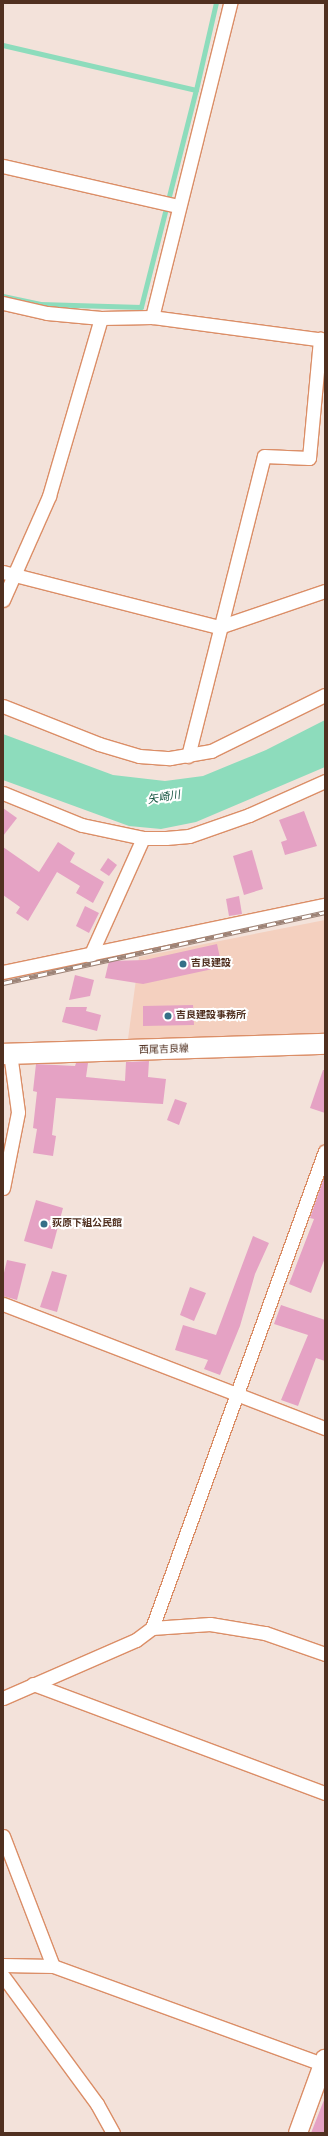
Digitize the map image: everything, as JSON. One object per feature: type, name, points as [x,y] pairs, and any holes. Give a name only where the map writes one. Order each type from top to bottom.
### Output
[{"type":"main road","name":"西尾吉良線","points":[[7,1053],[131,1052],[325,1044]]},
{"type":"main road","points":[[298,2133],[324,2063]]},
{"type":"street","points":[[152,317],[178,206],[230,3]]},
{"type":"street","points":[[3,166],[178,206]]},
{"type":"street","points":[[3,302],[47,313],[101,318],[152,317],[322,340],[309,458],[264,456],[219,627],[188,756]]},
{"type":"street","points":[[3,600],[9,573],[49,496],[101,318]]},
{"type":"street","points":[[9,573],[219,627],[325,591]]},
{"type":"street","points":[[3,706],[99,744],[139,756],[170,758],[188,756],[211,750],[325,695]]},
{"type":"street","points":[[3,793],[82,825],[143,838],[189,836],[249,815],[325,782]]},
{"type":"street","points":[[90,956],[143,838]]},
{"type":"street","points":[[3,972],[90,956],[325,905]]},
{"type":"street","points":[[3,1188],[18,1112],[7,1053]]},
{"type":"street","points":[[152,1628],[236,1392],[325,1150]]},
{"type":"street","points":[[3,1304],[236,1392],[325,1428]]},
{"type":"street","points":[[3,1698],[136,1640],[152,1628],[210,1624],[265,1633],[325,1654]]},
{"type":"street","points":[[33,1684],[325,1793]]},
{"type":"street","points":[[3,1836],[53,1966]]},
{"type":"street","points":[[3,1965],[53,1966],[324,2063]]},
{"type":"street","points":[[3,1976],[97,2104],[114,2133]]},
{"type":"shaded area","points":[[325,920],[325,1035],[128,1039],[139,957]]},
{"type":"water","name":"矢崎川","points":[[325,720],[325,767],[196,822],[161,829],[129,826],[3,780],[3,734],[113,775],[165,781],[203,776],[266,750]]},
{"type":"building","points":[[3,808],[17,818],[3,836]]},
{"type":"building","points":[[304,811],[317,846],[285,855],[281,842],[287,840],[279,820]]},
{"type":"building","points":[[58,842],[75,853],[70,862],[104,882],[93,903],[76,893],[80,886],[57,872],[28,921],[16,913],[20,907],[3,895],[3,847],[39,872]]},
{"type":"building","points":[[252,850],[263,889],[244,895],[233,856]]},
{"type":"building","points":[[108,858],[117,865],[109,876],[100,870]]},
{"type":"building","points":[[239,896],[242,914],[229,916],[226,899]]},
{"type":"building","points":[[85,906],[99,913],[89,933],[76,926]]},
{"type":"building","name":"吉良建設","points":[[217,944],[222,967],[143,984],[105,978],[109,961],[145,960]]},
{"type":"building","points":[[75,975],[94,980],[90,996],[69,1000]]},
{"type":"building","name":"吉良建設事務所","points":[[193,1005],[194,1025],[143,1026],[143,1006]]},
{"type":"building","points":[[66,1007],[87,1007],[86,1011],[101,1015],[97,1031],[62,1022]]},
{"type":"building","points":[[149,1061],[148,1077],[166,1079],[163,1104],[56,1098],[52,1135],[56,1136],[53,1156],[33,1153],[37,1129],[33,1128],[37,1092],[33,1091],[36,1064],[75,1066],[76,1063],[88,1063],[86,1077],[125,1081],[126,1062]]},
{"type":"building","points":[[323,1070],[325,1070],[325,1113],[310,1108]]},
{"type":"building","points":[[175,1099],[187,1103],[179,1125],[167,1120]]},
{"type":"building","points":[[324,1178],[325,1258],[311,1293],[289,1284],[314,1219],[310,1218]]},
{"type":"building","name":"荻原下組公民館","points":[[36,1200],[63,1208],[52,1249],[24,1241]]},
{"type":"building","points":[[253,1236],[269,1243],[255,1274],[240,1326],[220,1375],[204,1369],[208,1360],[175,1350],[183,1325],[216,1335]]},
{"type":"building","points":[[7,1260],[26,1264],[17,1300],[3,1296],[3,1277]]},
{"type":"building","points":[[52,1271],[67,1275],[57,1312],[40,1307]]},
{"type":"building","points":[[190,1287],[206,1293],[194,1321],[180,1315]]},
{"type":"building","points":[[281,1305],[325,1320],[325,1361],[316,1358],[298,1406],[281,1400],[308,1335],[274,1324]]},
{"type":"building","points":[[324,2100],[325,2133],[311,2133]]},
{"type":"waterway","points":[[3,45],[196,90],[216,3]]},
{"type":"waterway","points":[[3,296],[40,304],[141,307],[196,90]]},
{"type":"railway","points":[[3,983],[325,912]]},
{"type":"place","name":"吉良建設","points":[[183,964]]},
{"type":"place","name":"吉良建設事務所","points":[[168,1016]]},
{"type":"place","name":"荻原下組公民館","points":[[44,1224]]}]
